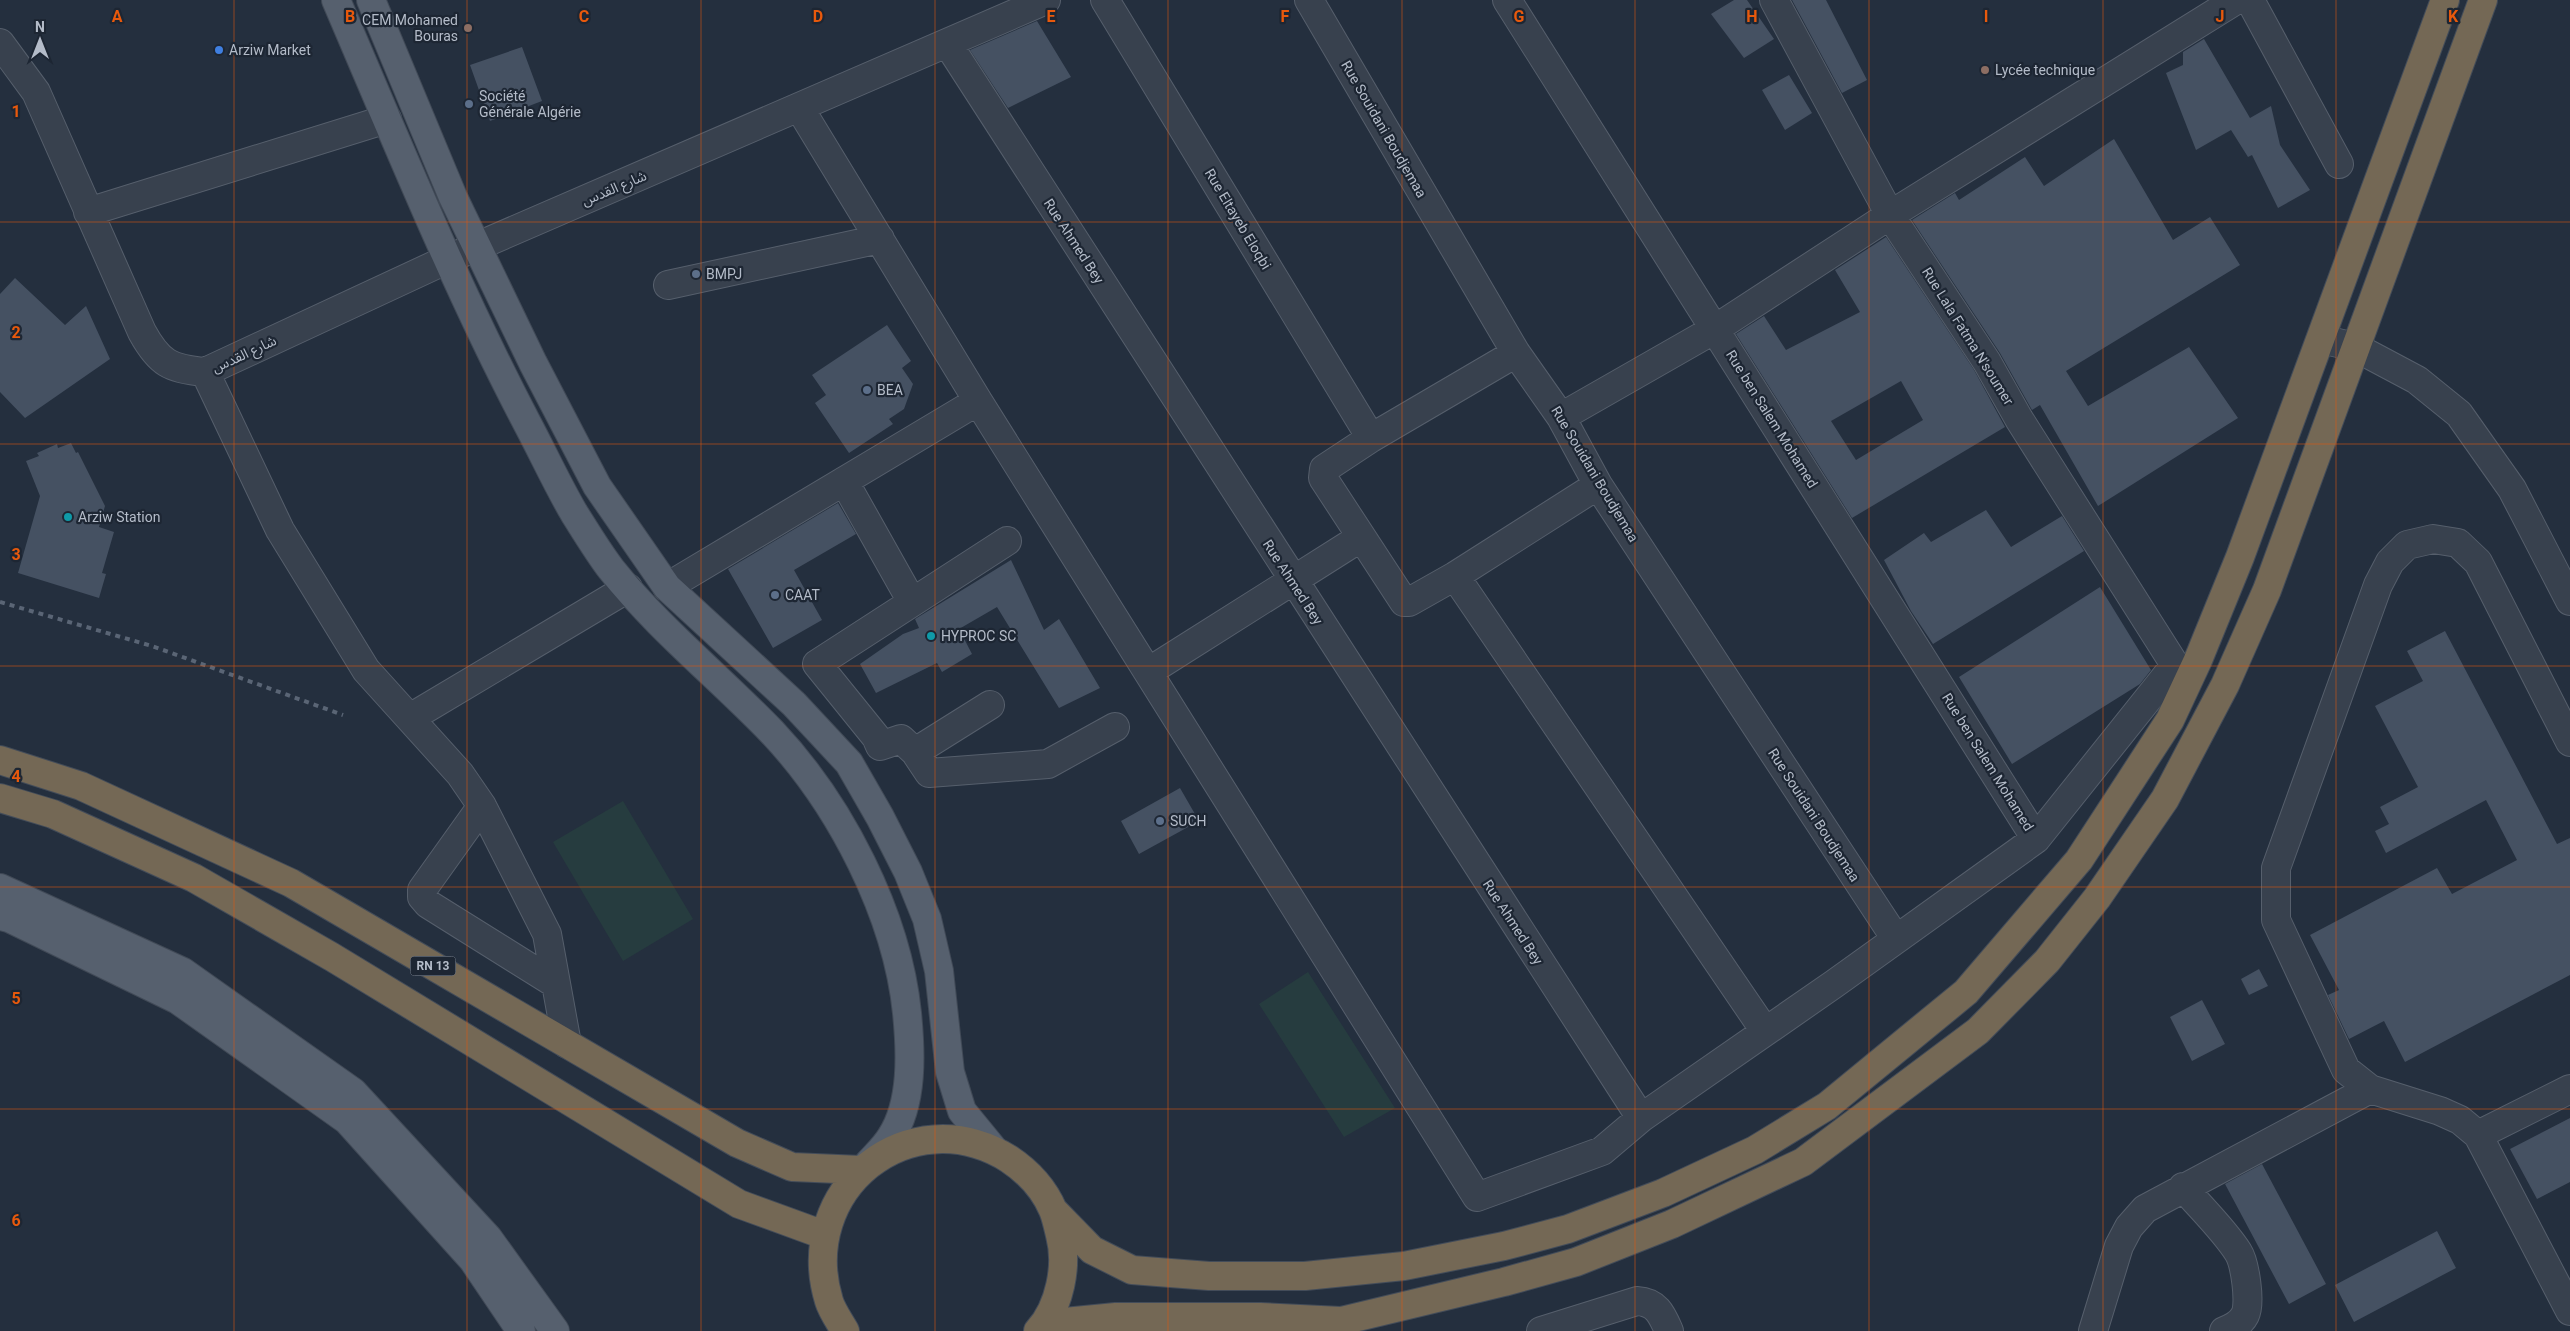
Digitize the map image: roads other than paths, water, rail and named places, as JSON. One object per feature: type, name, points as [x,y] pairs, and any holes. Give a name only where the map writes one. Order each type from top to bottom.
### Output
[{"type":"highway","points":[[845,1331],[830,1303],[822,1270],[824,1235],[832,1211],[844,1189],[865,1167],[898,1147],[930,1139],[962,1140],[994,1150],[1018,1165],[1038,1186],[1053,1210],[1092,1250],[1132,1270],[1209,1276],[1305,1276],[1404,1266],[1504,1246],[1568,1230],[1663,1193],[1755,1150],[1827,1106],[1966,992],[2079,860],[2170,720],[2198,660],[2240,557],[2322,339],[2444,0]]},
{"type":"highway","points":[[1041,1328],[1116,1318],[1260,1318],[1341,1321],[1495,1284],[1576,1262],[1672,1224],[1803,1162],[1978,1031],[2047,961],[2097,898],[2165,798],[2225,685],[2266,590],[2482,0]]},
{"type":"highway","name":"RN 13","points":[[0,760],[81,786],[291,883],[737,1143],[792,1167],[865,1167]]},
{"type":"highway","points":[[0,798],[53,814],[194,878],[332,957],[740,1204],[824,1235]]},
{"type":"highway","points":[[1041,1328],[1060,1288],[1063,1248],[1053,1210]]},
{"type":"main road","points":[[336,0],[448,259],[508,387],[574,511],[610,568],[660,623],[774,734],[825,798],[878,899],[893,945],[906,995],[910,1042],[907,1093],[900,1117],[891,1137],[865,1167]]},
{"type":"main road","points":[[371,0],[453,197],[533,363],[597,486],[667,587],[756,667],[794,704],[849,763],[880,817],[908,872],[927,919],[939,971],[950,1072],[962,1111],[994,1150]]},
{"type":"main road","points":[[736,697],[756,667]]},
{"type":"main road","points":[[0,888],[184,972],[352,1092],[488,1238],[555,1331]]},
{"type":"main road","points":[[0,916],[9,918],[178,1000],[347,1120],[473,1260],[521,1331]]},
{"type":"main road","points":[[1196,1331],[1341,1321]]},
{"type":"street","name":"شارع القدس","points":[[194,371],[1046,0]]},
{"type":"street","name":"Rue Eltayeb Eloqbi","points":[[1105,0],[1371,438]]},
{"type":"street","name":"Rue Souidani Boudjemaa","points":[[1309,0],[1516,353],[1561,417],[1598,485],[1896,939]]},
{"type":"street","name":"Rue ben Salem Mohamed","points":[[1507,0],[2036,838]]},
{"type":"street","name":"Rue Lala Fatma N'soumer","points":[[1774,0],[1890,215],[1987,362],[2019,419],[2175,665],[2036,838]]},
{"type":"street","points":[[1561,417],[1715,329],[1890,215],[2236,0]]},
{"type":"street","points":[[2250,0],[2338,164]]},
{"type":"street","points":[[0,43],[36,92],[88,212],[154,355],[194,371],[280,530],[366,670],[460,774],[482,806],[547,934],[567,1044]]},
{"type":"street","name":"Rue Ahmed Bey","points":[[948,44],[1292,581],[1641,1118]]},
{"type":"street","points":[[799,107],[978,401],[1477,1197],[1602,1151],[1641,1118],[2036,838]]},
{"type":"street","points":[[88,212],[387,119]]},
{"type":"street","points":[[668,285],[880,239]]},
{"type":"street","points":[[2322,339],[2355,347],[2417,380],[2459,414],[2512,489],[2570,600]]},
{"type":"street","points":[[1516,353],[1371,438],[1322,473],[1323,478],[1360,538],[1404,602],[1409,602],[1455,576],[1598,485]]},
{"type":"street","points":[[667,587],[978,401]]},
{"type":"street","points":[[844,481],[912,602]]},
{"type":"street","points":[[1148,672],[1360,538]]},
{"type":"street","points":[[2570,742],[2478,562],[2458,543],[2434,539],[2407,546],[2390,562],[2378,585],[2276,868],[2276,920],[2346,1070],[2370,1089],[2440,1111],[2460,1120],[2478,1135],[2570,1311]]},
{"type":"street","points":[[1007,541],[816,664],[876,736],[880,746],[901,739],[915,752],[929,773],[1048,764],[1115,727]]},
{"type":"street","points":[[1455,576],[1765,1031]]},
{"type":"street","points":[[410,718],[628,588]]},
{"type":"street","points":[[915,752],[990,705]]},
{"type":"street","points":[[482,806],[422,890],[422,897],[428,904],[556,984]]},
{"type":"street","points":[[2098,1331],[2093,1331],[2119,1246],[2129,1227],[2145,1209],[2183,1187],[2370,1089]]},
{"type":"street","points":[[2478,1135],[2570,1089]]},
{"type":"street","points":[[2183,1187],[2239,1253],[2246,1280],[2247,1301],[2245,1316],[2234,1327],[2224,1331]]},
{"type":"street","points":[[1541,1331],[1637,1301],[1644,1301],[1656,1308],[1669,1331]]},
{"type":"railway","points":[[0,602],[152,646],[343,715]]},
{"type":"place","name":"CEM Mohamed Bouras","points":[[468,28]]},
{"type":"place","name":"Arziw Market","points":[[219,50]]},
{"type":"place","name":"Lycée technique","points":[[1985,70]]},
{"type":"place","name":"Société Générale Algérie","points":[[469,104]]},
{"type":"place","name":"BMPJ","points":[[696,274]]},
{"type":"place","name":"BEA","points":[[867,390]]},
{"type":"place","name":"Arziw Station","points":[[68,517]]},
{"type":"place","name":"CAAT","points":[[775,595]]},
{"type":"place","name":"HYPROC SC","points":[[931,636]]},
{"type":"place","name":"SUCH","points":[[1160,821]]}]
